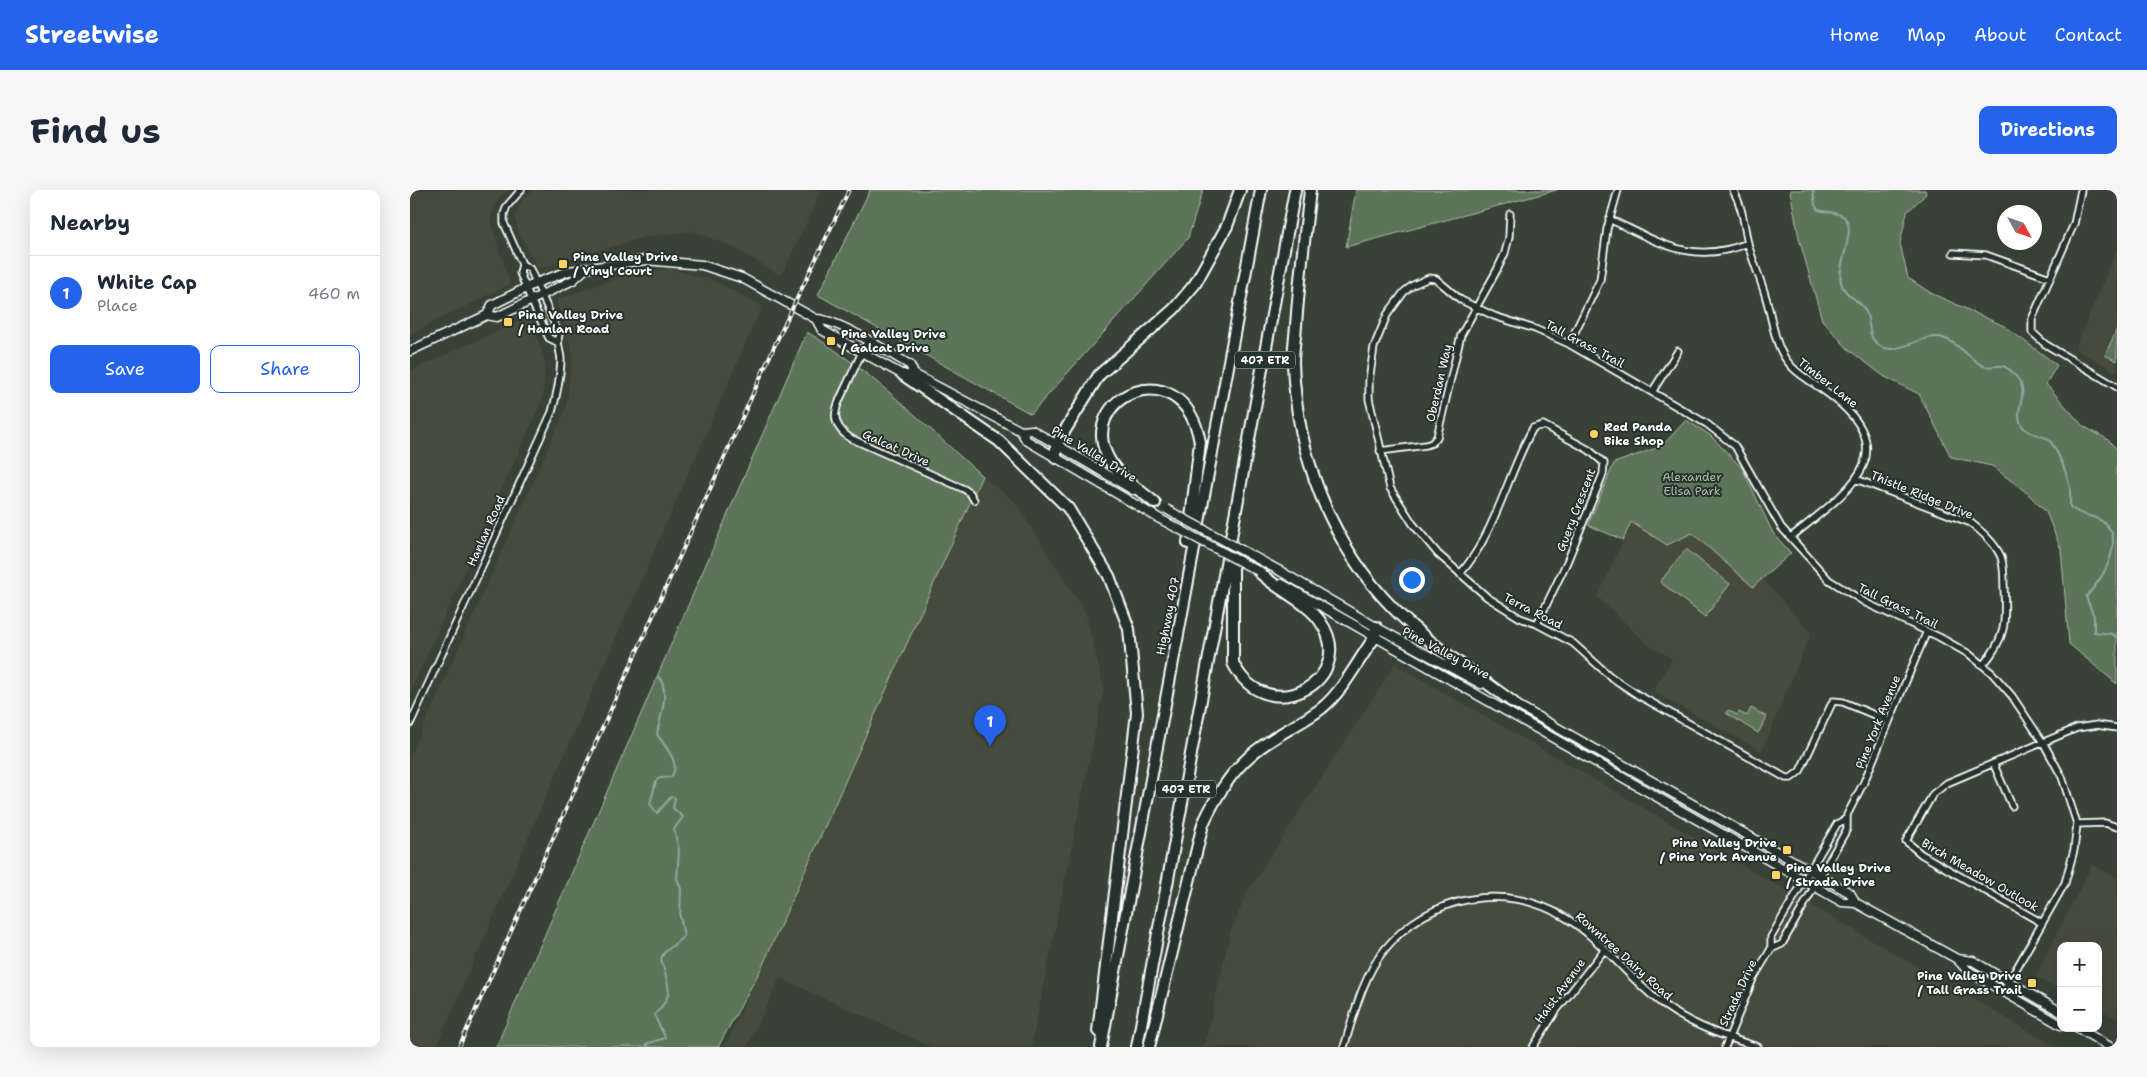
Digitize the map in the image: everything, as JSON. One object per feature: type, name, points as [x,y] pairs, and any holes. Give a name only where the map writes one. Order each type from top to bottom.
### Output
[{"type":"highway","points":[[1056,458],[1056,445],[1099,375],[1167,316],[1195,284],[1227,226],[1240,190]]},
{"type":"highway","name":"Highway 407","points":[[1101,1047],[1261,190]]},
{"type":"highway","name":"407 ETR","points":[[1137,1047],[1296,190]]},
{"type":"highway","points":[[1310,190],[1297,300],[1293,362],[1301,428],[1314,482],[1340,536],[1391,607],[1428,640],[1514,703]]},
{"type":"highway","points":[[903,375],[999,441],[1068,508],[1109,576],[1129,629],[1136,713],[1097,1047]]},
{"type":"highway","points":[[1155,502],[1119,473],[1107,456],[1102,441],[1103,427],[1113,408],[1124,397],[1138,390],[1156,390],[1173,396],[1190,412],[1197,428],[1200,442],[1188,532],[1185,592]]},
{"type":"highway","points":[[1234,530],[1233,663],[1239,675],[1253,689],[1279,696],[1293,695],[1318,681],[1329,659],[1330,644],[1326,632],[1312,612],[1258,571]]},
{"type":"highway","points":[[1149,1047],[1203,824],[1214,801],[1235,772],[1252,754],[1322,708],[1338,691],[1375,632]]},
{"type":"main road","name":"Pine Valley Drive","points":[[488,315],[492,305],[536,283],[569,271],[646,260],[702,265],[742,278],[816,320],[822,330],[903,375]]},
{"type":"main road","name":"Pine Valley Drive","points":[[410,351],[488,315],[497,317],[574,280],[584,270]]},
{"type":"main road","name":"Pine Valley Drive","points":[[816,320],[826,320],[910,365],[914,374],[1021,431],[1026,440],[1056,458],[1160,519],[1258,571]]},
{"type":"main road","points":[[903,375],[914,374]]},
{"type":"main road","name":"Pine Valley Drive","points":[[1021,431],[1032,430],[1166,509],[1280,571],[1375,632],[1842,902],[1856,904],[1957,959],[1968,971],[2057,1023]]},
{"type":"main road","name":"Pine Valley Drive","points":[[1272,582],[1514,703],[1850,892],[1856,904]]},
{"type":"main road","name":"Pine Valley Drive","points":[[1957,959],[1973,961],[2057,1010]]},
{"type":"main road","points":[[2085,1032],[2110,1047]]},
{"type":"street","points":[[521,190],[507,206],[504,214],[504,223],[522,264],[520,273],[526,288],[549,338],[557,342]]},
{"type":"street","points":[[1569,344],[1600,280],[1609,219],[1618,190]]},
{"type":"street","name":"Timber Lane","points":[[1733,190],[1743,215],[1748,243],[1779,347],[1795,372],[1846,408],[1859,423],[1866,452],[1863,468],[1846,491],[1790,537]]},
{"type":"street","points":[[2081,190],[2074,224],[2032,319],[2032,332],[2045,344],[2117,387]]},
{"type":"street","name":"Oberdan Way","points":[[1380,452],[1426,445],[1432,443],[1437,437],[1461,335],[1498,270],[1509,237],[1510,214]]},
{"type":"street","points":[[1609,219],[1687,252],[1713,254],[1748,243]]},
{"type":"street","points":[[1953,253],[1986,255],[2050,278]]},
{"type":"street","name":"Hanlan Road","points":[[410,724],[552,412],[560,372],[561,358],[557,342],[559,334],[530,269],[522,264]]},
{"type":"street","name":"Terra Road","points":[[1476,306],[1461,300],[1436,279],[1429,278],[1413,285],[1404,292],[1386,315],[1374,347],[1369,381],[1369,399],[1390,488],[1407,516],[1438,554],[1487,598],[1520,618],[1537,624],[1573,643],[1611,677],[1786,778],[1791,778],[1800,771],[1833,701],[1843,702],[1889,721]]},
{"type":"street","name":"Tall Grass Trail","points":[[1476,306],[1569,344],[1707,424],[1735,446],[1775,518],[1830,580],[1841,589],[1866,603],[1927,631],[1968,654],[1983,666],[2019,705],[2044,744],[2066,786],[2077,824],[2074,850],[2066,878],[2003,992]]},
{"type":"street","name":"Galcat Drive","points":[[867,342],[836,404],[836,420],[841,431],[850,438],[964,489],[970,493],[974,500]]},
{"type":"street","points":[[1652,392],[1678,351]]},
{"type":"street","name":"Guery Crescent","points":[[1460,574],[1484,541],[1512,469],[1533,428],[1543,425],[1589,450],[1604,463],[1603,474],[1566,562],[1537,624]]},
{"type":"street","name":"Thistle Ridge Drive","points":[[1856,479],[1970,523],[1983,533],[1994,546],[2001,558],[2004,573],[2005,626],[1999,645],[1983,666]]},
{"type":"street","name":"Pine York Avenue","points":[[1814,886],[1847,829],[1846,819],[1864,782],[1927,631]]},
{"type":"street","name":"Birch Meadow Outlook","points":[[2042,923],[1920,854],[1906,841],[1936,790],[2077,728],[2097,725],[2117,728]]},
{"type":"street","points":[[1994,765],[2012,806]]},
{"type":"street","name":"Pine York Avenue","points":[[1810,869],[1837,824],[1846,819]]},
{"type":"street","points":[[2077,824],[2105,823],[2117,827]]},
{"type":"street","name":"Strada Drive","points":[[1724,1047],[1753,979],[1771,949],[1771,936],[1810,869]]},
{"type":"street","name":"Strada Drive","points":[[1771,949],[1782,944],[1814,886]]},
{"type":"street","name":"Rowntree Dairy Road","points":[[1344,1047],[1370,972],[1385,949],[1410,925],[1426,914],[1444,907],[1482,896],[1507,896],[1564,916],[1605,949],[1621,967],[1664,1006],[1713,1033],[1758,1047]]},
{"type":"street","name":"Haist Avenue","points":[[1533,1047],[1556,1011],[1605,949]]},
{"type":"shaded area","points":[[410,190],[508,190],[496,201],[490,221],[510,284],[410,334]]},
{"type":"shaded area","points":[[535,190],[822,190],[781,276],[735,248],[693,231],[645,237],[538,269],[518,231],[515,217],[522,199]]},
{"type":"shaded area","points":[[2117,249],[2117,372],[2075,349]]},
{"type":"shaded area","points":[[669,269],[715,281],[762,306],[436,1047],[410,1047],[410,757],[566,408],[573,353],[556,300],[629,274]]},
{"type":"shaded area","points":[[531,316],[545,364],[543,398],[410,692],[410,371]]},
{"type":"shaded area","points":[[982,476],[1015,502],[1086,614],[1104,688],[1031,1047],[932,1047],[780,978],[747,1047],[725,1047]]},
{"type":"shaded area","points":[[1631,522],[1667,545],[1692,533],[1753,587],[1762,578],[1811,633],[1762,751],[1653,692],[1672,659],[1647,644],[1598,597]]},
{"type":"shaded area","points":[[1395,664],[2056,1047],[1204,1047],[1231,931],[1247,893]]},
{"type":"shaded area","points":[[2092,865],[2117,877],[2117,1018],[2102,1011],[2102,942],[2057,942],[2057,988],[2035,977]]},
{"type":"green space","points":[[870,190],[1203,190],[1188,238],[1031,414],[818,295]]},
{"type":"green space","points":[[1356,190],[1557,190],[1346,247]]},
{"type":"green space","points":[[1790,190],[1925,190],[1926,194],[1907,212],[1900,243],[1908,278],[1931,293],[2004,326],[2057,365],[2046,384],[2083,426],[2107,439],[2117,449],[2117,684],[2069,644],[2061,549],[2046,512],[2027,493],[1992,466],[1951,457],[1919,394],[1885,377],[1849,350],[1822,320],[1799,238]]},
{"type":"green space","points":[[2117,329],[2117,361],[2105,355]]},
{"type":"green space","points":[[807,332],[831,347],[876,382],[982,476],[761,969],[718,1047],[496,1047]]},
{"type":"green space","name":"Alexander Elisa Park","points":[[1686,420],[1710,435],[1742,468],[1773,533],[1791,553],[1753,587],[1692,533],[1667,545],[1631,522],[1623,540],[1588,525],[1614,463],[1662,446]]},
{"type":"green space","points":[[1686,549],[1730,584],[1705,617],[1660,582]]},
{"type":"green space","points":[[1751,708],[1767,717],[1758,733],[1726,713],[1728,710],[1737,715],[1739,712],[1747,716]]},
{"type":"waterway","points":[[1813,190],[1815,205],[1818,210],[1841,215],[1847,220],[1849,227],[1840,274],[1841,282],[1845,291],[1865,310],[1871,336],[1880,346],[1889,349],[1898,348],[1927,338],[1937,337],[1946,339],[1983,366],[2005,367],[2017,377],[2022,387],[2019,412],[2020,422],[2025,429],[2046,438],[2053,445],[2068,479],[2070,507],[2100,520],[2112,533],[2113,542],[2110,559],[2102,576],[2086,597],[2094,616],[2094,632],[2112,634],[2117,638]]},
{"type":"waterway","points":[[649,1047],[646,1044],[665,1038],[655,1014],[662,1007],[668,994],[668,983],[661,959],[664,953],[684,936],[680,916],[681,889],[677,878],[679,850],[674,829],[683,817],[673,808],[675,798],[671,797],[657,813],[650,804],[656,781],[660,778],[671,777],[675,766],[671,755],[657,734],[664,696],[662,682],[658,676]]},
{"type":"railway","points":[[459,1047],[778,338],[849,190]]},
{"type":"place","name":"Pine Valley Drive / Vinyl Court","points":[[563,264]]},
{"type":"place","name":"Pine Valley Drive / Hanlan Road","points":[[508,322]]},
{"type":"place","name":"Pine Valley Drive / Galcat Drive","points":[[831,341]]},
{"type":"place","name":"Red Panda Bike Shop","points":[[1594,434]]},
{"type":"place","name":"White Cap","points":[[990,746]]},
{"type":"place","name":"Pine Valley Drive / Pine York Avenue","points":[[1787,850]]},
{"type":"place","name":"Pine Valley Drive / Strada Drive","points":[[1776,875]]},
{"type":"place","name":"Pine Valley Drive / Tall Grass Trail","points":[[2032,983]]}]
